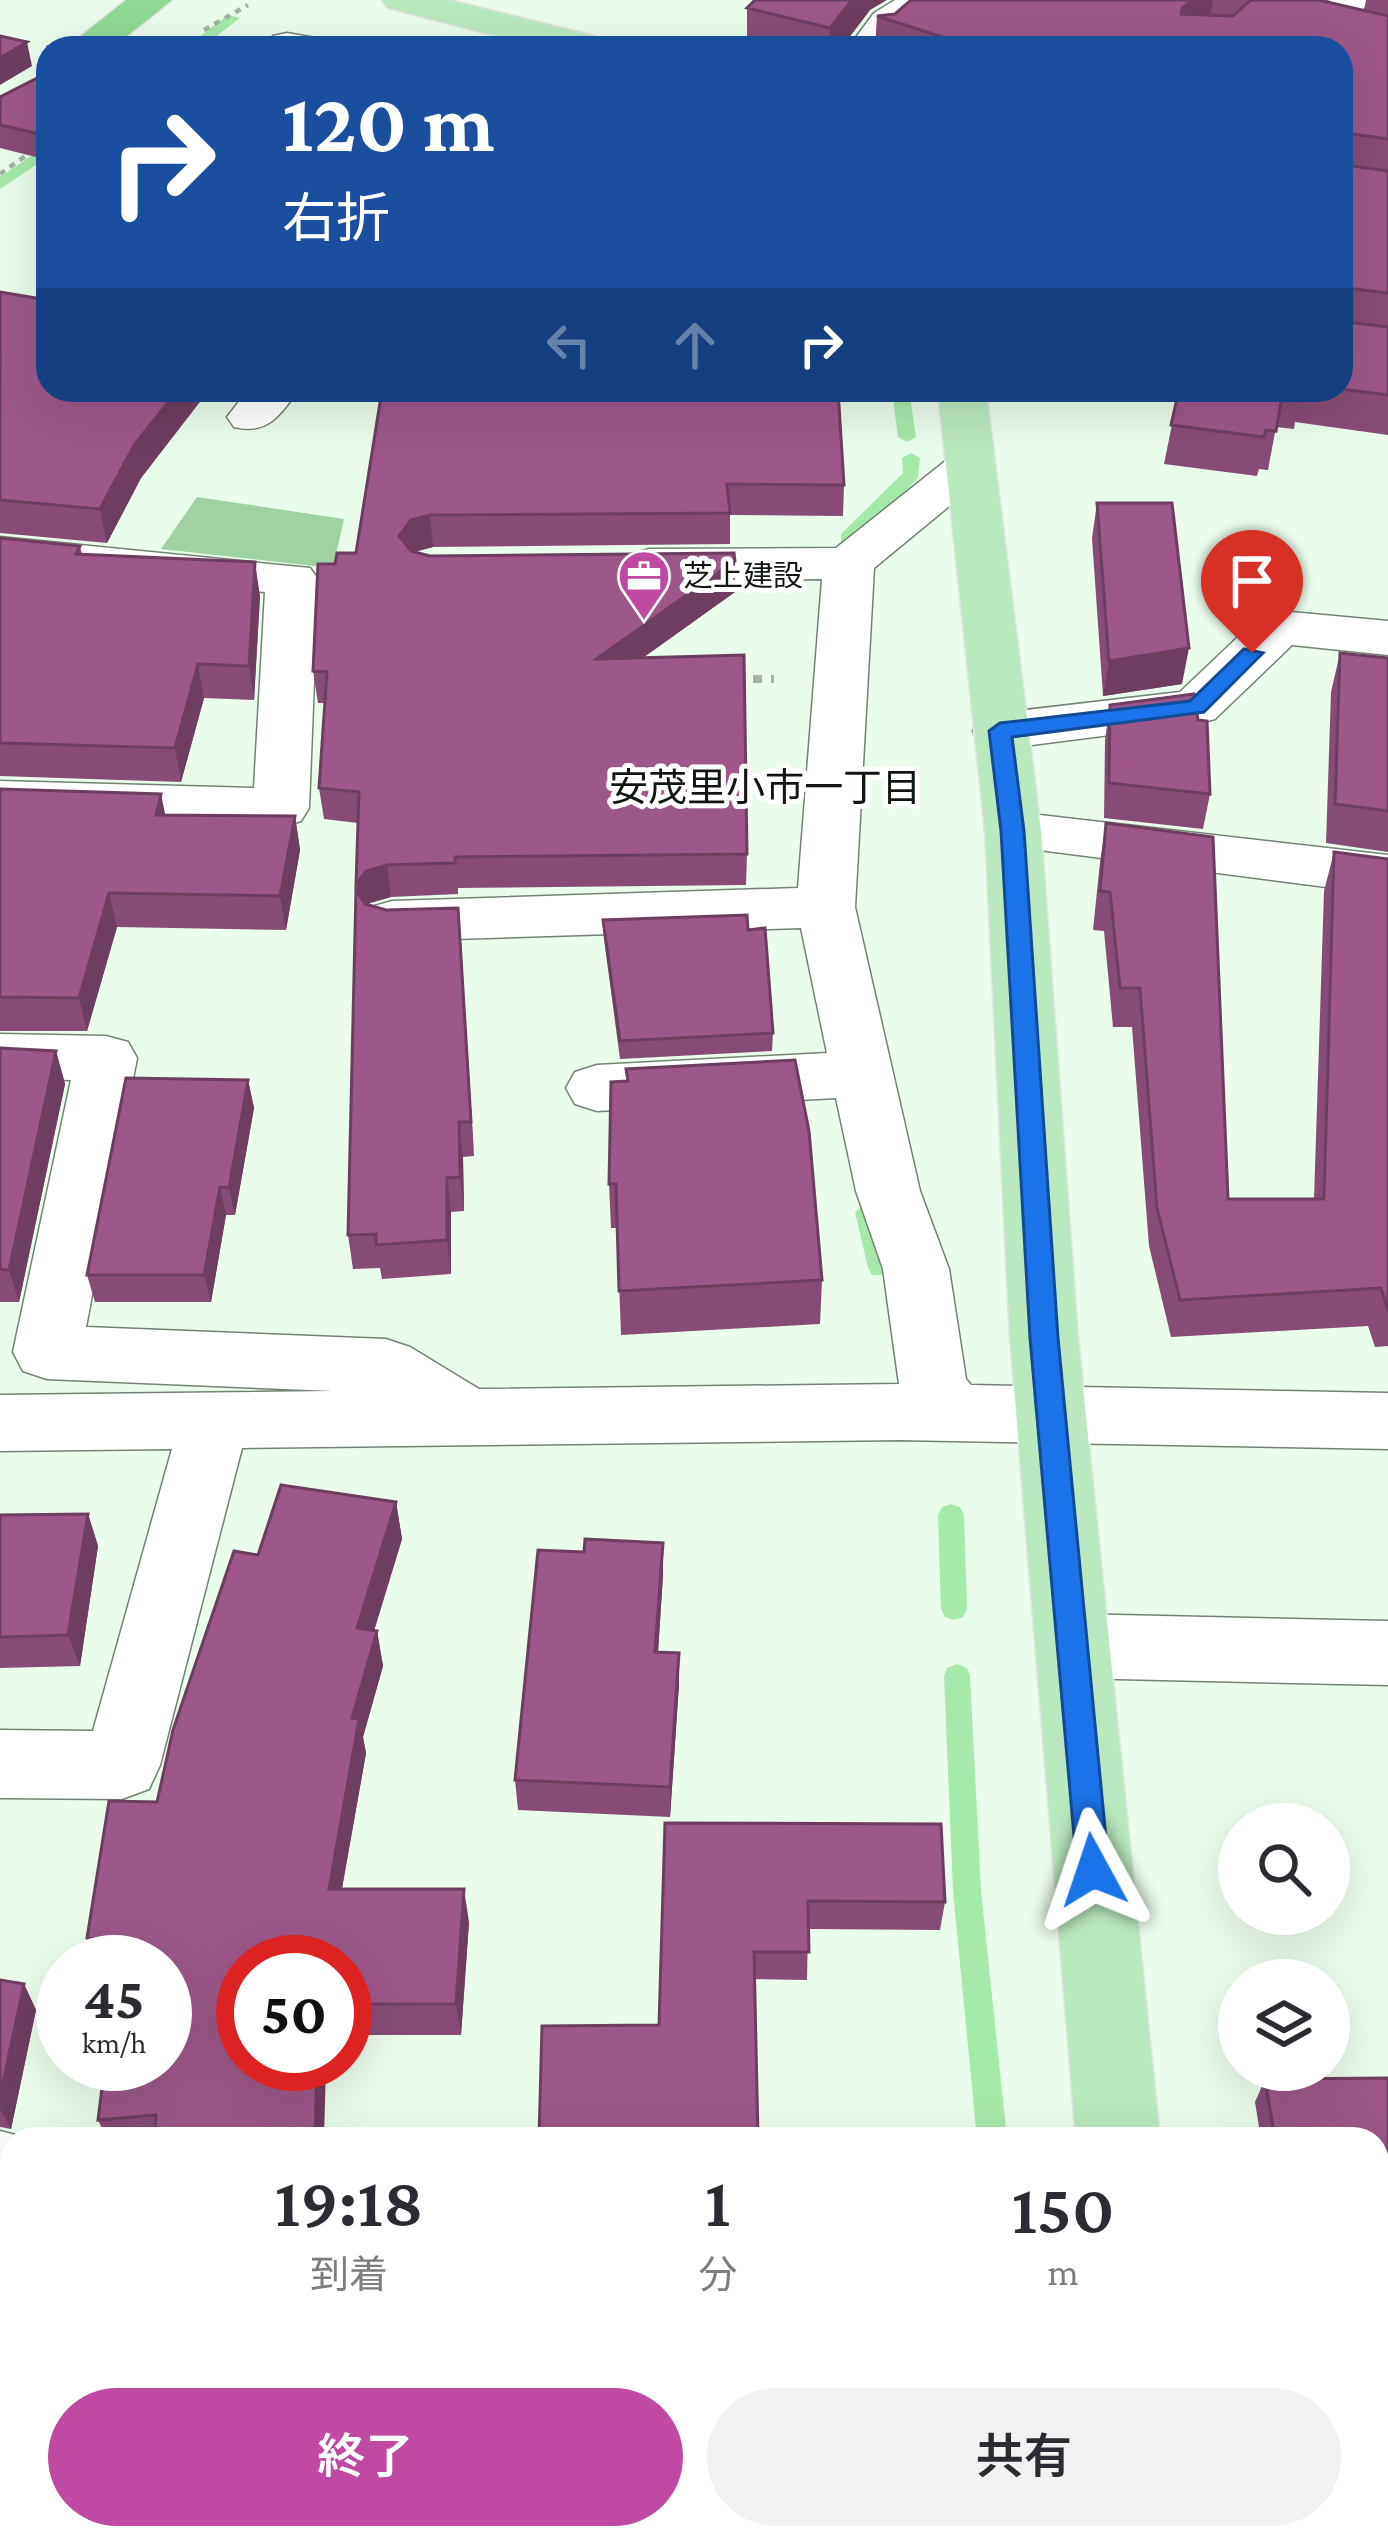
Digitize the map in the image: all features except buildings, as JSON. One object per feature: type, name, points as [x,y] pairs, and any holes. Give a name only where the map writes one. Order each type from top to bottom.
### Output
[{"type":"highway","points":[[102,36],[152,0]]},
{"type":"main road","points":[[402,0],[541,36]]},
{"type":"main road","points":[[963,402],[1012,831],[1052,1419],[1117,2127]]},
{"type":"street","points":[[877,36],[888,22],[923,0]]},
{"type":"street","points":[[1351,0],[1330,26],[1388,40]]},
{"type":"street","points":[[611,565],[849,563],[970,465]]},
{"type":"street","points":[[0,552],[292,579],[281,808],[0,800]]},
{"type":"street","points":[[849,563],[826,908],[888,1190],[916,1269],[933,1383],[953,1416]]},
{"type":"street","points":[[1000,731],[1196,707],[1280,627],[1388,638]]},
{"type":"street","points":[[1012,831],[1388,875]]},
{"type":"street","points":[[392,921],[826,908]]},
{"type":"street","points":[[0,1056],[106,1058],[47,1352],[386,1366],[468,1418]]},
{"type":"street","points":[[597,1088],[863,1074]]},
{"type":"street","points":[[0,1423],[953,1416],[1384,1435]]},
{"type":"street","points":[[0,1763],[122,1765],[214,1421]]},
{"type":"street","points":[[1073,1646],[1388,1653]]},
{"type":"path","points":[[0,174],[36,148]]},
{"type":"path","points":[[724,679],[840,680]]},
{"type":"green space","points":[[197,497],[344,519],[333,568],[161,549]]},
{"type":"waterway","points":[[208,36],[233,18]]},
{"type":"waterway","points":[[0,184],[36,158]]},
{"type":"waterway","points":[[902,402],[907,437]]},
{"type":"waterway","points":[[848,538],[912,474],[911,458]]},
{"type":"waterway","points":[[867,1212],[880,1268]]},
{"type":"waterway","points":[[951,1515],[954,1609]]},
{"type":"waterway","points":[[957,1676],[967,1891],[991,2127]]},
{"type":"place","name":"芝上建設","points":[[644,622]]},
{"type":"district","name":"安茂里小市一丁目","points":[[765,787]]},
{"type":"route","points":[[1093,1870],[1044,1338],[1012,831],[1000,731],[1196,707],[1252,653]]}]
